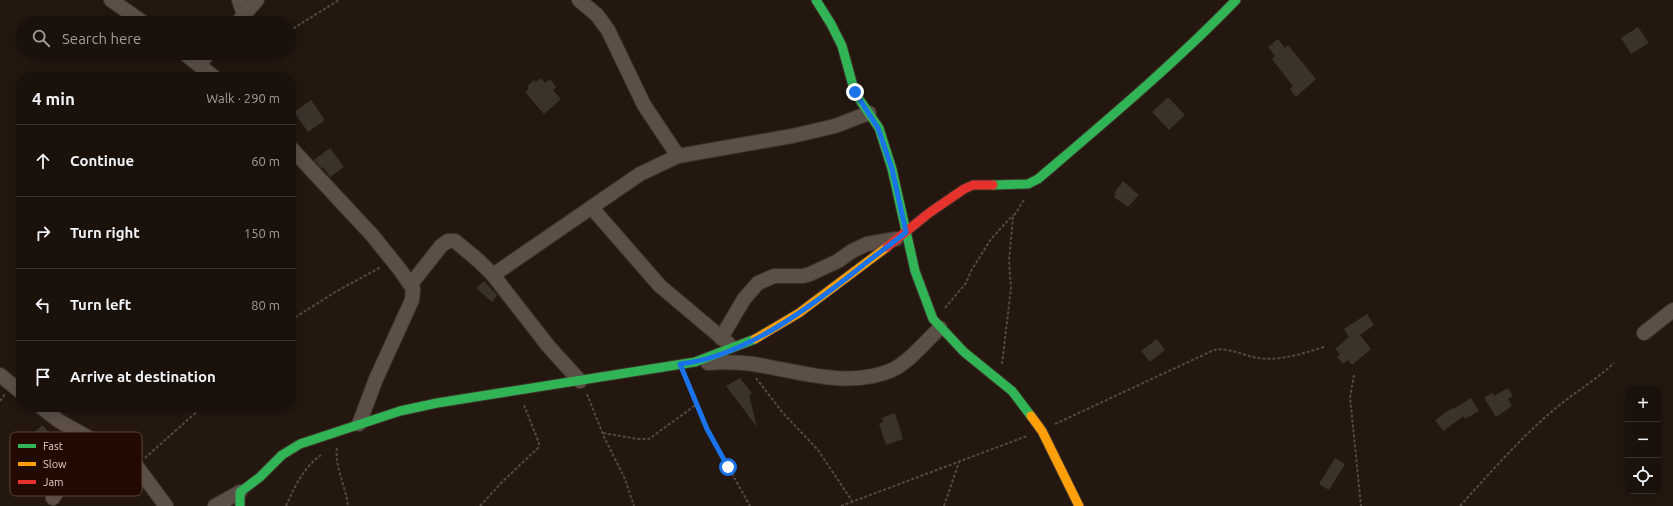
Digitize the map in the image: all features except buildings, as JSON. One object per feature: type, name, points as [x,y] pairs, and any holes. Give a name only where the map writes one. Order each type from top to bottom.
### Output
[{"type":"street","points":[[111,0],[134,16]]},
{"type":"street","points":[[239,0],[240,16]]},
{"type":"street","points":[[243,16],[257,0]]},
{"type":"street","points":[[816,0],[840,41],[855,92],[878,128],[892,169],[902,235],[924,301],[937,324],[964,352],[1012,391],[1042,431],[1079,506]]},
{"type":"street","points":[[695,362],[757,338],[799,313],[929,213],[968,187],[1028,184],[1038,179],[1130,101],[1196,41],[1236,0]]},
{"type":"street","points":[[583,1],[602,21],[608,30],[644,105],[678,156]]},
{"type":"street","points":[[194,60],[208,72]]},
{"type":"street","points":[[199,64],[203,60]]},
{"type":"street","points":[[493,275],[640,174],[678,156],[792,136],[835,126],[869,113]]},
{"type":"street","points":[[296,153],[372,235],[411,284],[413,289],[412,300],[376,379],[359,424]]},
{"type":"street","points":[[592,208],[660,286],[734,348]]},
{"type":"street","points":[[721,338],[744,299],[758,283],[774,276],[803,276],[810,274],[838,261],[852,251],[867,244],[902,235]]},
{"type":"street","points":[[411,284],[441,246],[448,241],[455,241],[493,275],[549,347],[580,381]]},
{"type":"street","points":[[1644,333],[1673,310]]},
{"type":"street","points":[[215,506],[240,492],[290,449],[359,424],[415,408],[695,362],[745,363],[830,377],[845,378],[875,375],[892,370],[901,365],[937,324]]},
{"type":"street","points":[[0,375],[16,388]]},
{"type":"street","points":[[47,412],[59,421],[78,432]]},
{"type":"street","points":[[142,474],[166,506]]},
{"type":"street","points":[[240,492],[240,506]]},
{"type":"path","points":[[296,27],[339,0]]},
{"type":"path","points":[[937,324],[961,289],[991,240],[1025,198]]},
{"type":"path","points":[[1000,380],[1011,288],[1009,261],[1013,216],[1015,212]]},
{"type":"path","points":[[296,317],[337,291],[392,260]]},
{"type":"path","points":[[841,506],[1042,431],[1214,350],[1222,349],[1256,358],[1278,359],[1290,358],[1324,347]]},
{"type":"path","points":[[745,363],[783,413],[818,450],[852,501]]},
{"type":"path","points":[[1460,506],[1500,462],[1556,408],[1599,377],[1614,363]]},
{"type":"path","points":[[680,364],[707,429],[750,506]]},
{"type":"path","points":[[1354,375],[1350,397],[1351,412],[1354,423],[1361,506]]},
{"type":"path","points":[[580,381],[625,479],[634,506]]},
{"type":"path","points":[[480,506],[503,481],[537,450],[539,446],[534,430],[517,391]]},
{"type":"path","points":[[603,433],[649,439],[697,404]]},
{"type":"path","points":[[142,461],[196,412]]},
{"type":"path","points":[[338,432],[336,453],[348,506]]},
{"type":"path","points":[[286,506],[307,466],[325,451]]},
{"type":"path","points":[[944,506],[959,462]]},
{"type":"traffic: fast","points":[[816,0],[831,24],[842,46],[855,93],[879,128],[892,169],[915,271],[933,319],[964,352],[1012,391],[1031,416]]},
{"type":"traffic: fast","points":[[993,185],[1028,184],[1038,179],[1164,69],[1236,0]]},
{"type":"traffic: fast","points":[[240,506],[240,492],[260,477],[282,455],[300,444],[400,411],[437,403],[695,362],[755,339]]},
{"type":"traffic: slow","points":[[755,339],[799,313],[887,247]]},
{"type":"traffic: slow","points":[[1031,416],[1042,431],[1079,506]]},
{"type":"traffic: jam","points":[[887,247],[929,213],[964,189],[973,185],[993,185]]},
{"type":"route","points":[[728,467],[707,429],[680,364],[695,362],[757,338],[799,313],[906,232],[892,169],[878,128],[855,92]]}]
